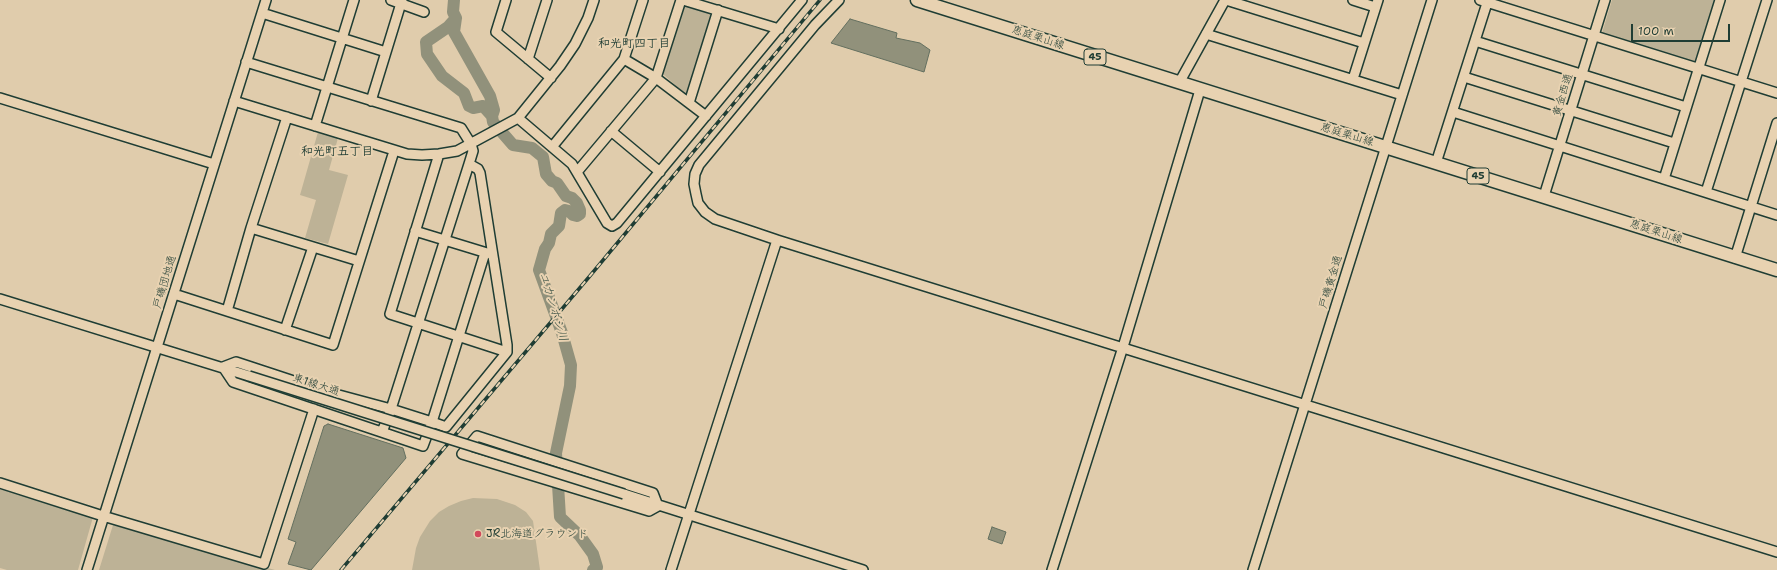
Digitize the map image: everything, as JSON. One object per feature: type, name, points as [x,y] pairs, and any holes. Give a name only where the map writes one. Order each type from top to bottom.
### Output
[{"type":"main road","name":"恵庭栗山線","points":[[917,0],[1777,270]]},
{"type":"street","name":"戸磯団地通","points":[[87,570],[266,0]]},
{"type":"street","points":[[315,126],[354,0]]},
{"type":"street","points":[[391,0],[401,2],[424,12]]},
{"type":"street","points":[[506,0],[496,32],[551,78]]},
{"type":"street","points":[[528,59],[547,0]]},
{"type":"street","points":[[234,101],[394,151],[422,155],[457,151],[518,118],[551,78],[580,36],[594,0]]},
{"type":"street","points":[[552,147],[624,59],[643,0]]},
{"type":"street","points":[[577,172],[656,78],[682,0],[779,29]]},
{"type":"street","points":[[518,118],[572,164],[607,223],[612,226],[617,224],[802,0]]},
{"type":"street","points":[[839,0],[815,25],[699,165],[695,174],[694,184],[698,203],[705,212],[715,219],[777,240],[1777,552]]},
{"type":"street","points":[[1179,83],[1225,0],[1364,43]]},
{"type":"street","points":[[1353,0],[1376,3],[1353,80]]},
{"type":"street","name":"戸磯黄金通","points":[[1253,570],[1432,0]]},
{"type":"street","name":"黄金西通","points":[[1544,196],[1605,0]]},
{"type":"street","points":[[1664,179],[1674,143],[1720,0]]},
{"type":"street","points":[[1706,192],[1767,0]]},
{"type":"street","points":[[1436,163],[1475,41],[1485,1],[1777,93]]},
{"type":"street","points":[[371,101],[401,2]]},
{"type":"street","points":[[689,103],[718,10]]},
{"type":"street","points":[[262,13],[386,52]]},
{"type":"street","points":[[1206,34],[1402,95]]},
{"type":"street","points":[[1475,41],[1686,107]]},
{"type":"street","points":[[624,59],[656,78],[706,116]]},
{"type":"street","points":[[246,62],[461,128],[471,144],[473,151],[391,409],[382,432]]},
{"type":"street","points":[[1464,77],[1674,143]]},
{"type":"street","points":[[1052,570],[1123,347],[1200,90]]},
{"type":"street","points":[[0,98],[214,164]]},
{"type":"street","points":[[1453,112],[1777,215]]},
{"type":"street","points":[[227,311],[251,228],[287,117]]},
{"type":"street","points":[[1735,258],[1777,123]]},
{"type":"street","points":[[611,131],[660,172]]},
{"type":"street","points":[[174,294],[333,345],[394,151]]},
{"type":"street","points":[[439,154],[390,314],[507,352]]},
{"type":"street","points":[[468,164],[478,169],[480,173],[489,252],[507,345],[507,352],[446,427],[432,422],[391,409],[324,391],[236,362],[223,367],[233,382],[424,446],[432,422],[459,337],[489,252]]},
{"type":"street","points":[[251,228],[359,261]]},
{"type":"street","points":[[415,231],[489,252]]},
{"type":"street","points":[[671,570],[777,240]]},
{"type":"street","points":[[285,330],[313,247]]},
{"type":"street","name":"東1線大通","points":[[0,300],[223,367],[624,494],[841,567],[863,570]]},
{"type":"street","points":[[0,483],[103,516],[264,564],[314,409]]},
{"type":"street","points":[[476,436],[653,493],[658,506],[649,511],[462,454],[476,436]]},
{"type":"shaded area","points":[[1612,0],[1715,0],[1695,63],[1602,33]]},
{"type":"shaded area","points":[[684,6],[712,14],[689,93],[685,94],[663,74]]},
{"type":"shaded area","points":[[850,19],[897,33],[896,38],[920,43],[930,50],[924,72],[831,43]]},
{"type":"shaded area","points":[[318,132],[338,138],[329,170],[348,175],[328,244],[305,238],[316,200],[300,195]]},
{"type":"shaded area","points":[[328,424],[403,448],[406,458],[311,570],[288,564],[296,542],[288,539],[324,426]]},
{"type":"shaded area","points":[[0,487],[93,517],[78,570],[7,570],[0,568]]},
{"type":"shaded area","name":"JR北海道グラウンド","points":[[473,498],[497,499],[515,505],[526,512],[533,521],[540,570],[412,570],[416,548],[420,537],[430,521],[439,512],[449,506]]},
{"type":"shaded area","points":[[113,525],[275,570],[99,570]]},
{"type":"shaded area","points":[[992,527],[1006,532],[1002,544],[988,539]]},
{"type":"waterway","name":"ユカンボシ川","points":[[454,0],[453,12],[456,18],[448,27],[426,42],[427,54],[442,76],[464,93],[469,106],[473,108],[483,106],[492,116],[493,122],[513,145],[532,148],[543,157],[546,174],[552,181],[557,183],[566,196],[572,198],[577,203],[580,210],[580,214],[577,216],[565,210],[561,213],[559,226],[551,234],[539,270],[562,333],[571,365],[570,386],[556,453],[560,517],[580,536],[593,554],[597,567],[593,570]]},
{"type":"waterway","points":[[456,18],[454,32],[490,96],[494,110],[492,116]]},
{"type":"railway","points":[[341,570],[589,277],[820,0]]},
{"type":"place","name":"JR北海道グラウンド","points":[[478,534]]},
{"type":"district","name":"和光町四丁目","points":[[634,44]]},
{"type":"district","name":"和光町五丁目","points":[[337,152]]}]
